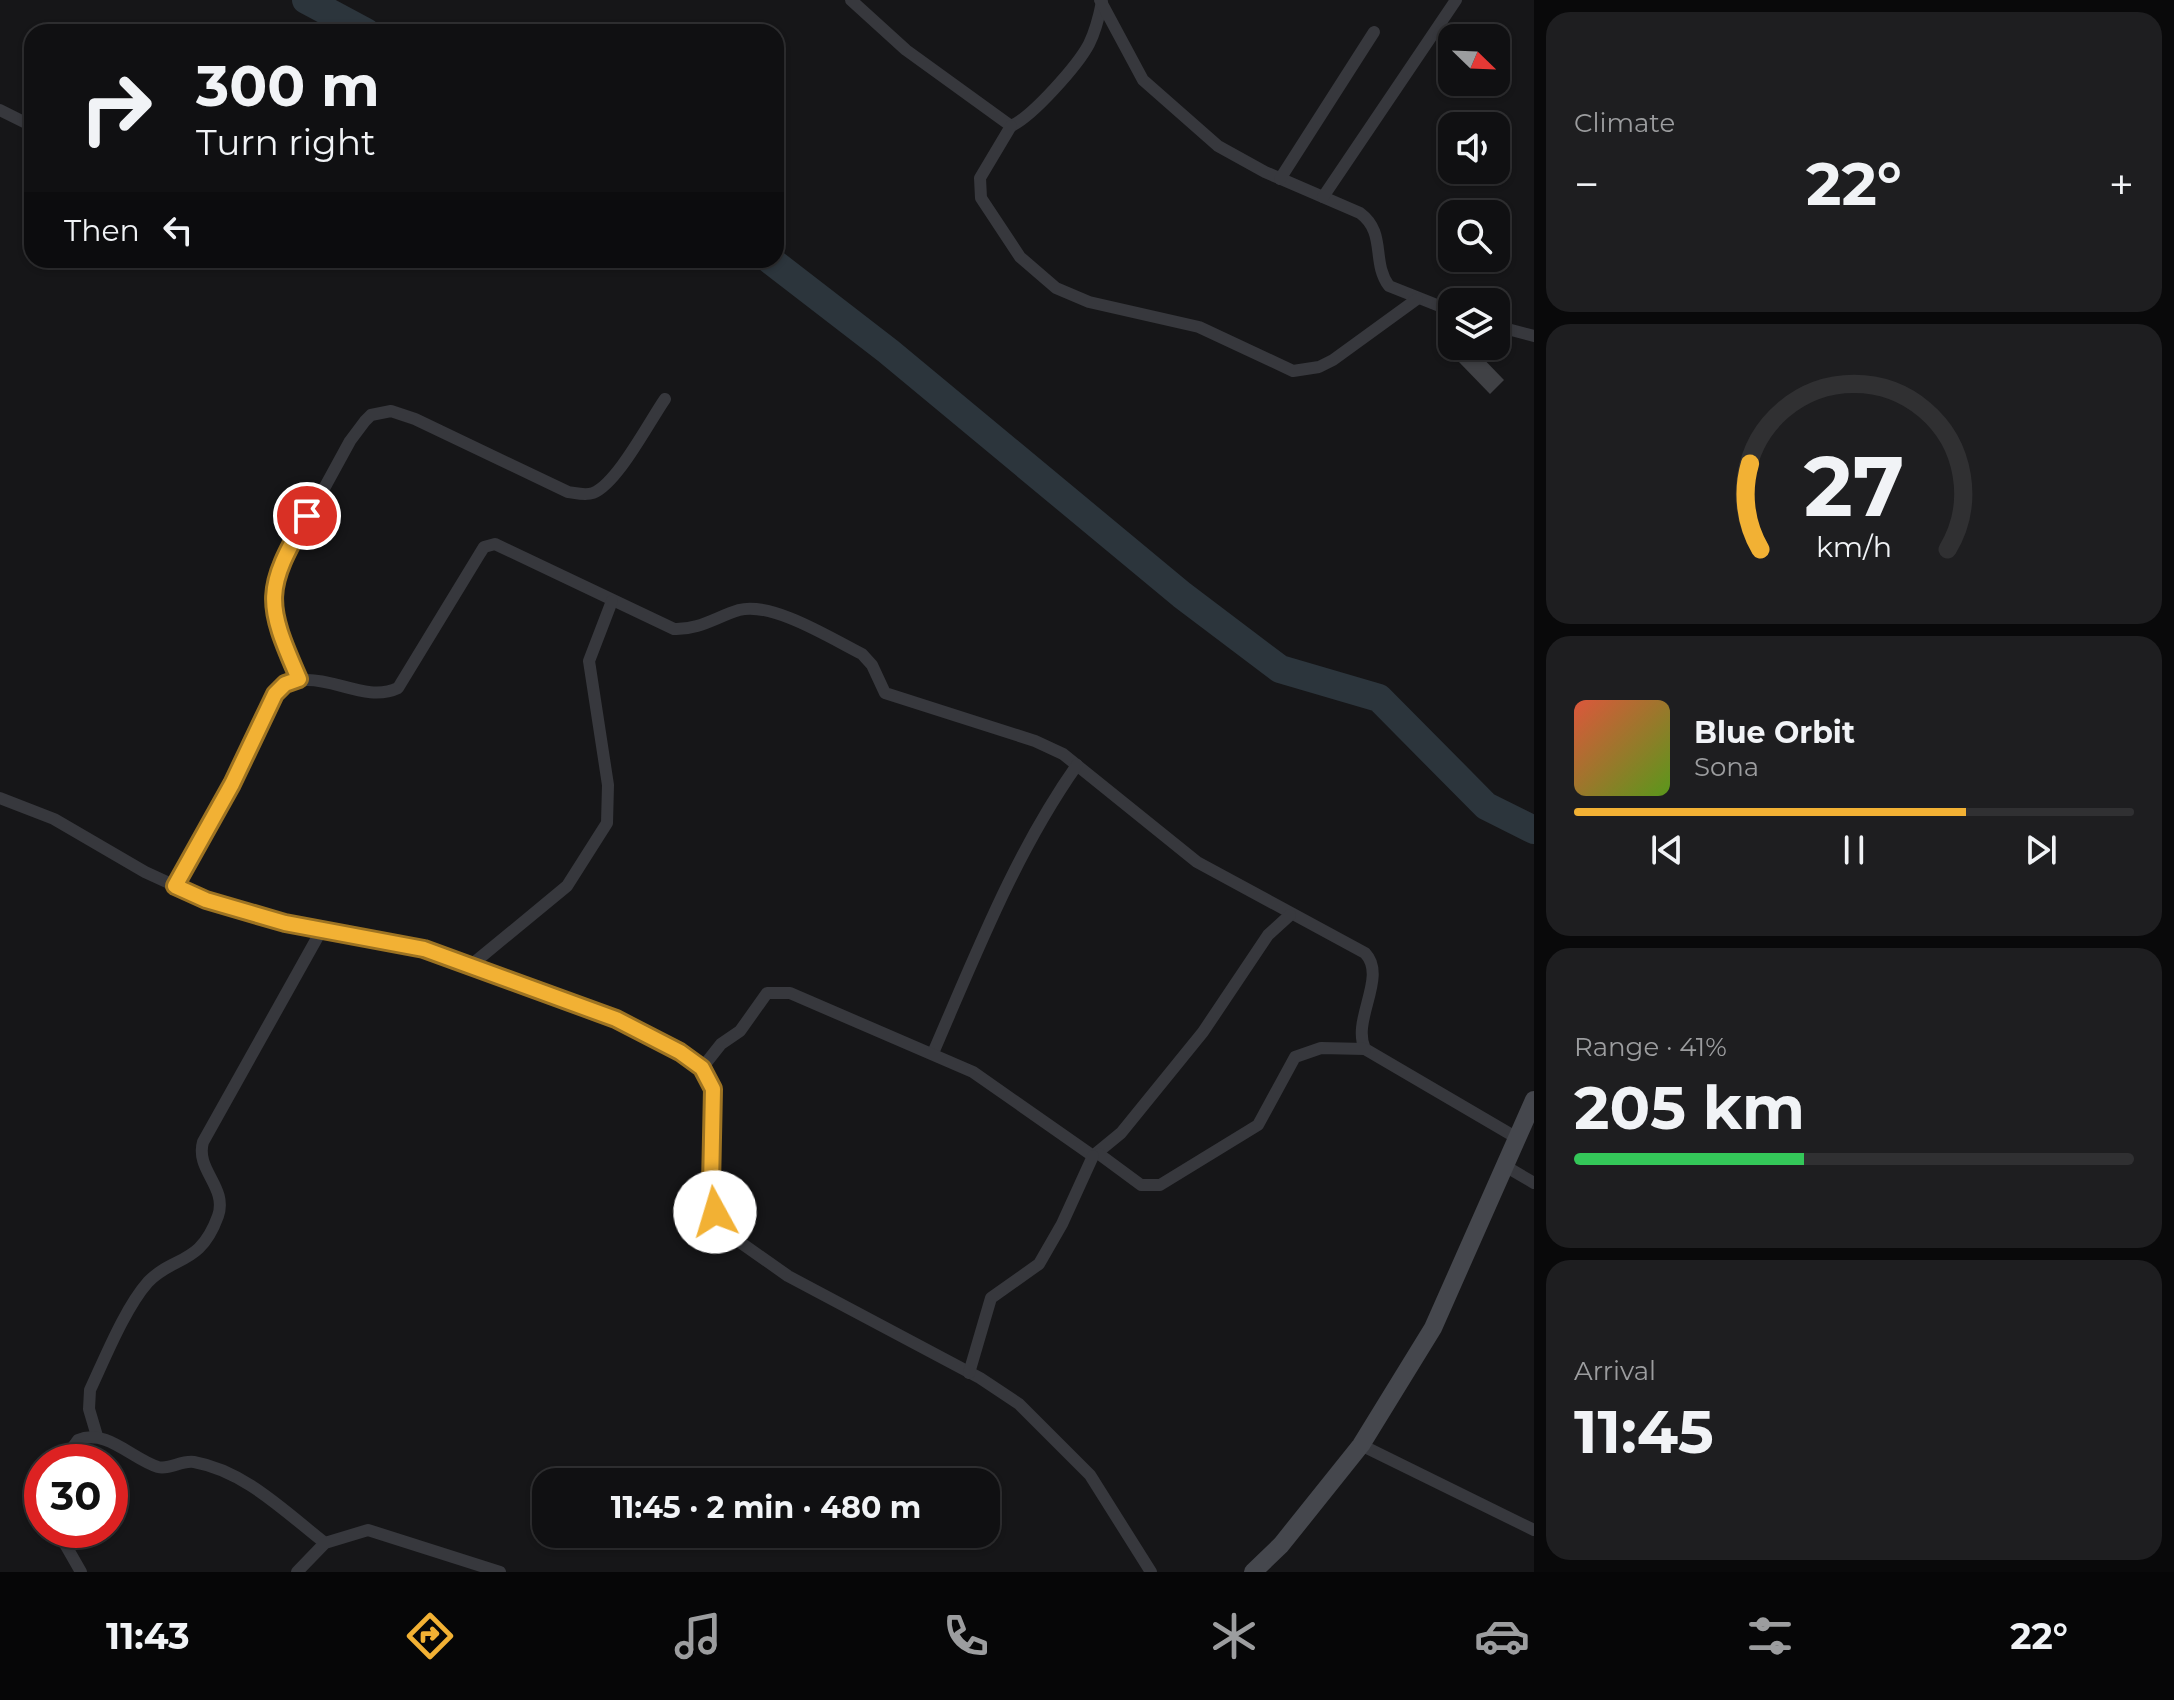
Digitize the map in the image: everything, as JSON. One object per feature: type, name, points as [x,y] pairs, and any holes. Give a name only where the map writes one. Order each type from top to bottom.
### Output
[{"type":"main road","points":[[1253,1572],[1281,1545],[1361,1445],[1442,1311],[1505,1166],[1525,1130],[1534,1100]]},
{"type":"street","points":[[851,0],[906,50],[1011,126]]},
{"type":"street","points":[[1323,197],[1456,0]]},
{"type":"street","points":[[1105,2],[1083,54],[1024,118],[1011,126],[980,178],[981,198],[1026,264],[1071,296],[1199,327],[1293,371],[1319,367],[1333,360],[1417,299]]},
{"type":"street","points":[[1105,2],[1143,80],[1218,146],[1280,179],[1360,213],[1372,222],[1385,280],[1417,299],[1438,306]]},
{"type":"street","points":[[1280,179],[1374,32]]},
{"type":"street","points":[[0,110],[24,122]]},
{"type":"street","points":[[1510,330],[1534,336]]},
{"type":"street","points":[[299,679],[273,618],[279,571],[350,441],[371,415],[391,411],[415,419],[568,492],[581,494],[592,493],[608,483],[665,399]]},
{"type":"street","points":[[175,886],[232,784],[275,694],[285,684],[299,679],[381,693],[398,688],[484,547],[495,544],[674,629],[699,627],[739,611],[766,610],[862,654],[872,665],[885,693],[1035,741],[1077,765],[1180,851],[1290,915],[1359,948],[1369,957],[1373,967],[1361,1037],[1365,1049]]},
{"type":"street","points":[[470,966],[567,886],[607,823],[608,785],[589,661],[612,601]]},
{"type":"street","points":[[933,1053],[1023,851],[1046,809],[1077,765]]},
{"type":"street","points":[[0,798],[54,819],[206,900],[321,931],[424,949],[616,1019],[664,1042],[702,1068],[713,1089],[711,1186],[718,1221],[727,1233],[788,1276],[969,1373],[1019,1404],[1078,1460],[1151,1572]]},
{"type":"street","points":[[969,1373],[991,1298],[1039,1264],[1096,1155],[1121,1133],[1203,1032],[1259,947],[1290,915]]},
{"type":"street","points":[[97,1436],[89,1409],[90,1390],[147,1283],[196,1253],[218,1217],[219,1191],[200,1159],[203,1142],[321,931]]},
{"type":"street","points":[[702,1068],[721,1044],[740,1031],[764,995],[772,990],[790,993],[973,1072],[1141,1185],[1160,1185],[1258,1125],[1295,1057],[1321,1048],[1365,1049],[1525,1130]]},
{"type":"street","points":[[1505,1166],[1534,1183]]},
{"type":"street","points":[[75,1444],[78,1440],[97,1436],[157,1467],[191,1462],[224,1471],[246,1482],[325,1543]]},
{"type":"street","points":[[1361,1445],[1534,1530]]},
{"type":"street","points":[[297,1572],[325,1543],[368,1530],[500,1572]]},
{"type":"street","points":[[67,1548],[81,1572]]},
{"type":"building","points":[[1485,360],[1504,380],[1490,394],[1458,361]]},
{"type":"waterway","points":[[306,0],[351,24]]},
{"type":"waterway","points":[[780,268],[888,351],[1182,595],[1280,669],[1379,698],[1486,806],[1534,830]]},
{"type":"route","points":[[307,516],[279,571],[272,607],[273,618],[299,679],[285,684],[275,694],[232,784],[175,886],[206,900],[285,923],[424,949],[616,1019],[664,1042],[702,1068],[713,1089],[711,1186],[715,1212]]}]
